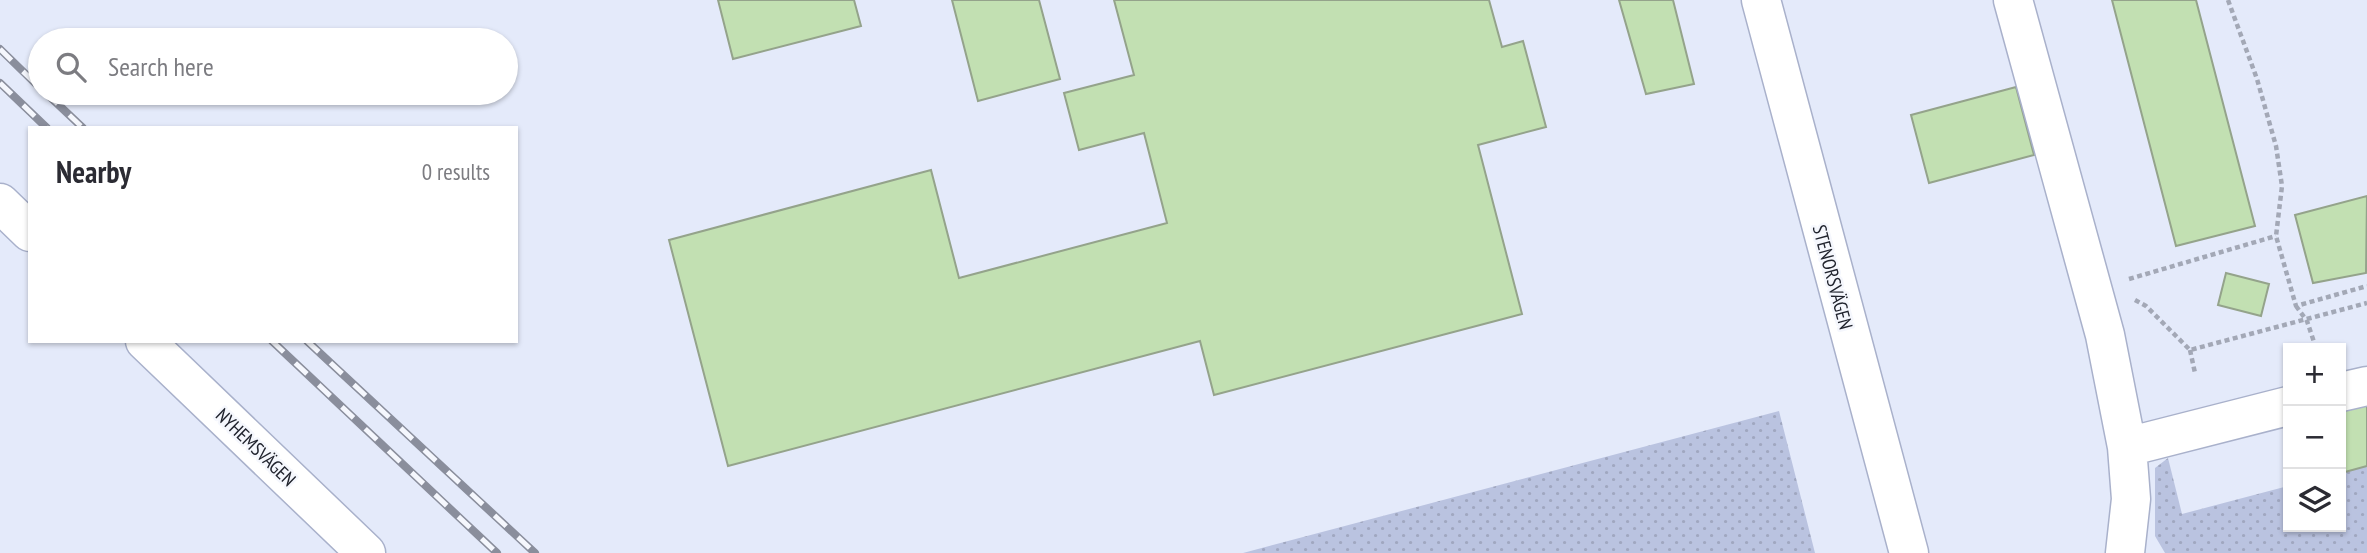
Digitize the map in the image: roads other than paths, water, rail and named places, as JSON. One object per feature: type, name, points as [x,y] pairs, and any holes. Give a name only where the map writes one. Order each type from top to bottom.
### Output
[{"type":"street","name":"STENORSVÄGEN","points":[[1761,0],[1909,553]]},
{"type":"street","points":[[2012,0],[2105,335],[2127,447],[2131,499],[2125,553]]},
{"type":"street","points":[[0,203],[28,230]]},
{"type":"street","name":"NYHEMSVÄGEN","points":[[147,343],[366,553]]},
{"type":"street","points":[[2346,391],[2367,386]]},
{"type":"street","points":[[2127,447],[2283,407]]},
{"type":"railway","points":[[0,49],[28,76]]},
{"type":"railway","points":[[0,83],[45,126]]},
{"type":"railway","points":[[59,105],[81,126]]},
{"type":"railway","points":[[274,343],[497,553]]},
{"type":"railway","points":[[309,343],[535,553]]}]
